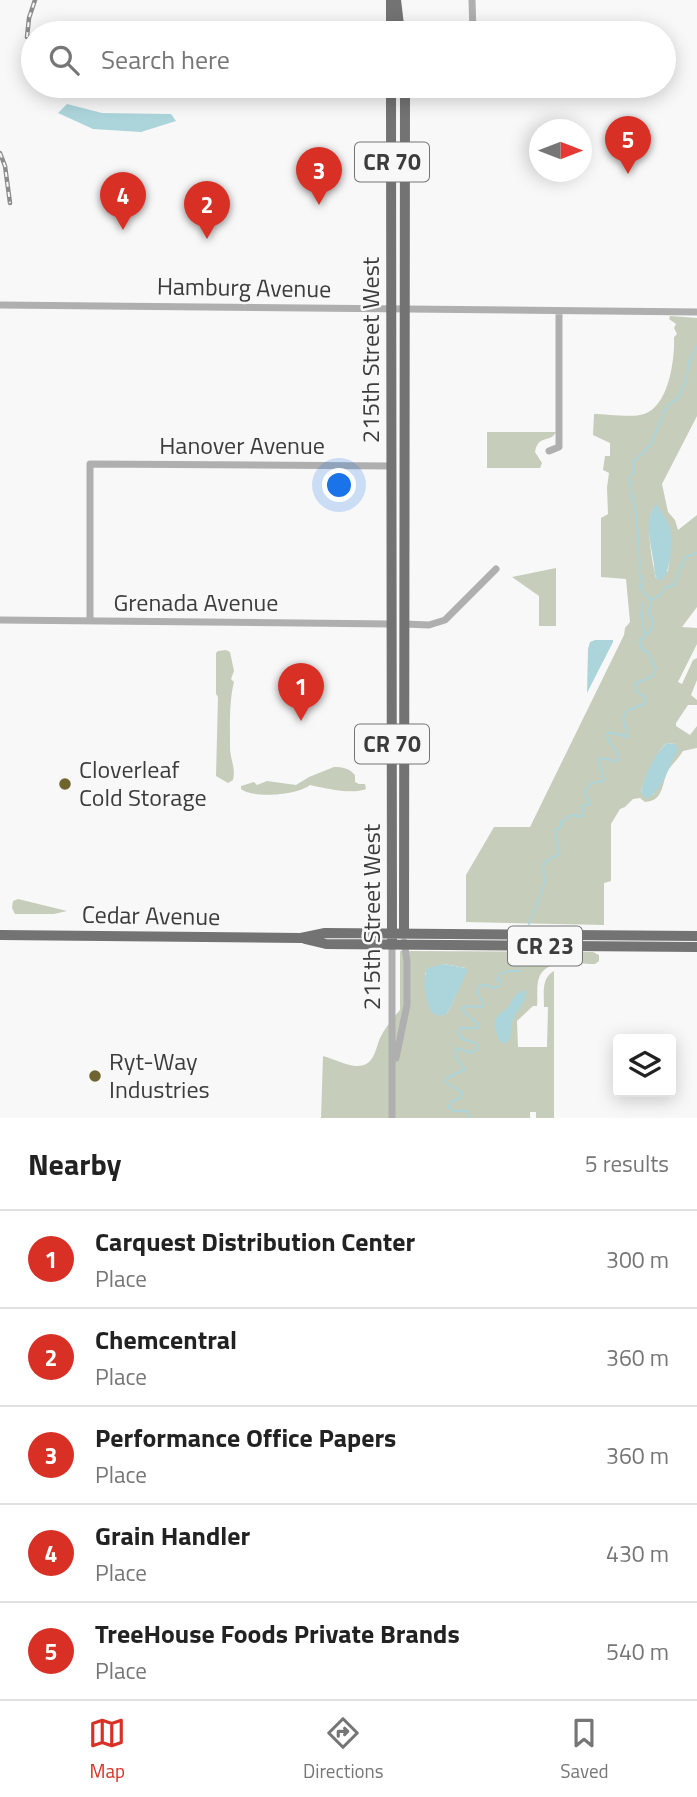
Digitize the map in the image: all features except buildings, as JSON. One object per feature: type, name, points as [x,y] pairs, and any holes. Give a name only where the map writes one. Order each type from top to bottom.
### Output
[{"type":"main road","points":[[392,21],[393,0]]},
{"type":"main road","points":[[393,0],[399,21]]},
{"type":"main road","points":[[403,21],[404,0]]},
{"type":"main road","name":"215th Street West","points":[[391,98],[405,624],[404,933]]},
{"type":"main road","name":"215th Street West","points":[[392,945],[392,466],[405,98]]},
{"type":"main road","points":[[392,538],[397,613],[405,624]]},
{"type":"main road","points":[[391,624],[398,638],[401,687],[405,699]]},
{"type":"main road","name":"Cedar Avenue","points":[[0,935],[301,938],[325,933],[404,933],[697,936]]},
{"type":"main road","name":"Cedar Avenue","points":[[301,938],[326,944],[697,947]]},
{"type":"street","points":[[472,0],[473,21]]},
{"type":"street","name":"Hamburg Avenue","points":[[0,305],[697,312]]},
{"type":"street","points":[[549,451],[559,447],[559,311]]},
{"type":"street","name":"Hanover Avenue","points":[[90,621],[90,464],[392,466]]},
{"type":"street","points":[[405,624],[429,625],[445,620],[496,569]]},
{"type":"street","name":"Grenada Avenue","points":[[0,620],[391,624]]},
{"type":"street","points":[[392,1083],[407,1005],[404,933]]},
{"type":"street","name":"215th Street West","points":[[392,945],[392,1118]]},
{"type":"green space","points":[[670,316],[697,318],[697,416],[662,484],[668,512],[675,520],[678,530],[697,515],[697,607],[682,627],[697,628],[697,644],[678,682],[682,684],[693,660],[697,658],[697,680],[691,695],[697,700],[697,705],[688,705],[676,726],[690,735],[697,726],[697,748],[683,751],[666,774],[662,790],[656,798],[645,802],[640,798],[633,799],[620,809],[611,824],[611,881],[604,883],[604,925],[466,922],[466,875],[494,827],[530,827],[630,622],[626,579],[601,577],[601,518],[608,514],[609,473],[603,470],[605,456],[610,456],[610,443],[593,435],[594,414],[639,415],[653,409],[659,402],[669,381],[674,337],[677,334],[674,328],[676,324],[669,319]],"holes":[[[653,509],[667,522],[670,554],[668,571],[656,578],[649,533]],[[667,743],[675,744],[674,757],[653,795],[641,793],[651,766]]]},
{"type":"green space","points":[[487,432],[556,432],[537,446],[535,452],[542,463],[540,468],[487,468]]},
{"type":"green space","points":[[556,568],[556,626],[539,626],[539,596],[512,577]]},
{"type":"green space","points":[[226,650],[230,652],[234,671],[231,679],[234,682],[230,752],[234,775],[233,780],[228,783],[216,776],[216,653]]},
{"type":"green space","points":[[334,767],[350,771],[355,775],[355,782],[365,784],[366,789],[346,791],[310,785],[296,791],[265,795],[241,789],[241,786],[254,782],[257,785],[267,781],[296,785]]},
{"type":"green space","points":[[18,899],[67,911],[54,914],[15,914],[13,901]]},
{"type":"green space","points":[[400,951],[593,952],[599,955],[599,961],[595,964],[555,964],[543,971],[538,981],[537,1006],[533,1006],[517,1021],[518,1047],[547,1047],[548,1007],[544,1007],[544,986],[554,971],[554,1118],[536,1118],[536,1112],[530,1112],[530,1118],[321,1118],[323,1056],[352,1065],[367,1064],[373,1057],[384,1031],[400,1010]],"holes":[[[444,964],[466,968],[447,1014],[428,1003],[425,973]]]},
{"type":"water","points":[[67,104],[102,113],[171,114],[176,121],[141,132],[93,129],[58,113]]},
{"type":"water","points":[[656,504],[668,523],[671,535],[668,567],[662,580],[658,580],[655,575],[649,530],[650,516]]},
{"type":"water","points":[[590,642],[613,642],[587,693],[588,649]]},
{"type":"water","points":[[667,743],[675,744],[678,750],[661,785],[646,799],[641,793],[644,780],[654,759]]},
{"type":"water","points":[[444,964],[466,968],[467,972],[447,1014],[438,1016],[431,1012],[429,1007],[425,979],[427,968]]},
{"type":"water","points":[[523,990],[526,996],[514,1016],[509,1040],[507,1043],[500,1042],[496,1031],[496,1018],[507,1008],[514,996]]},
{"type":"waterway","points":[[651,600],[640,586],[643,583],[639,572],[636,512],[629,480],[634,471],[633,462],[650,446],[667,406],[679,397],[689,362],[697,346]]},
{"type":"waterway","points":[[651,599],[659,596],[666,587],[673,586],[685,557],[697,553]]},
{"type":"waterway","points":[[645,636],[651,630],[653,620],[649,614],[651,601]]},
{"type":"waterway","points":[[529,924],[545,882],[543,866],[559,854],[555,830],[571,815],[582,817],[582,806],[590,804],[585,792],[591,783],[604,781],[600,758],[616,761],[619,759],[607,734],[610,732],[628,737],[623,718],[628,710],[644,704],[645,698],[636,690],[635,683],[650,677],[656,669],[648,652],[642,650],[640,640],[645,636],[641,615],[643,603]]},
{"type":"waterway","points":[[469,1118],[467,1111],[454,1111],[448,1107],[452,1101],[459,1099],[462,1092],[446,1083],[446,1079],[465,1069],[455,1056],[456,1048],[471,1053],[477,1049],[476,1043],[462,1039],[458,1032],[460,1028],[477,1028],[479,1025],[462,1010],[466,1006],[482,1007],[483,1003],[477,992],[479,986],[498,987],[501,982],[497,979],[498,976],[518,971],[522,959]]},
{"type":"railway","points":[[29,21],[35,0]]},
{"type":"railway","points":[[0,153],[5,166],[10,203]]},
{"type":"place","name":"TreeHouse Foods Private Brands","points":[[628,174]]},
{"type":"place","name":"Performance Office Papers","points":[[319,205]]},
{"type":"place","name":"Grain Handler","points":[[123,230]]},
{"type":"place","name":"Chemcentral","points":[[207,239]]},
{"type":"place","name":"Carquest Distribution Center","points":[[301,721]]},
{"type":"place","name":"Cloverleaf Cold Storage","points":[[65,784]]},
{"type":"place","name":"Ryt-Way Industries","points":[[95,1076]]}]
